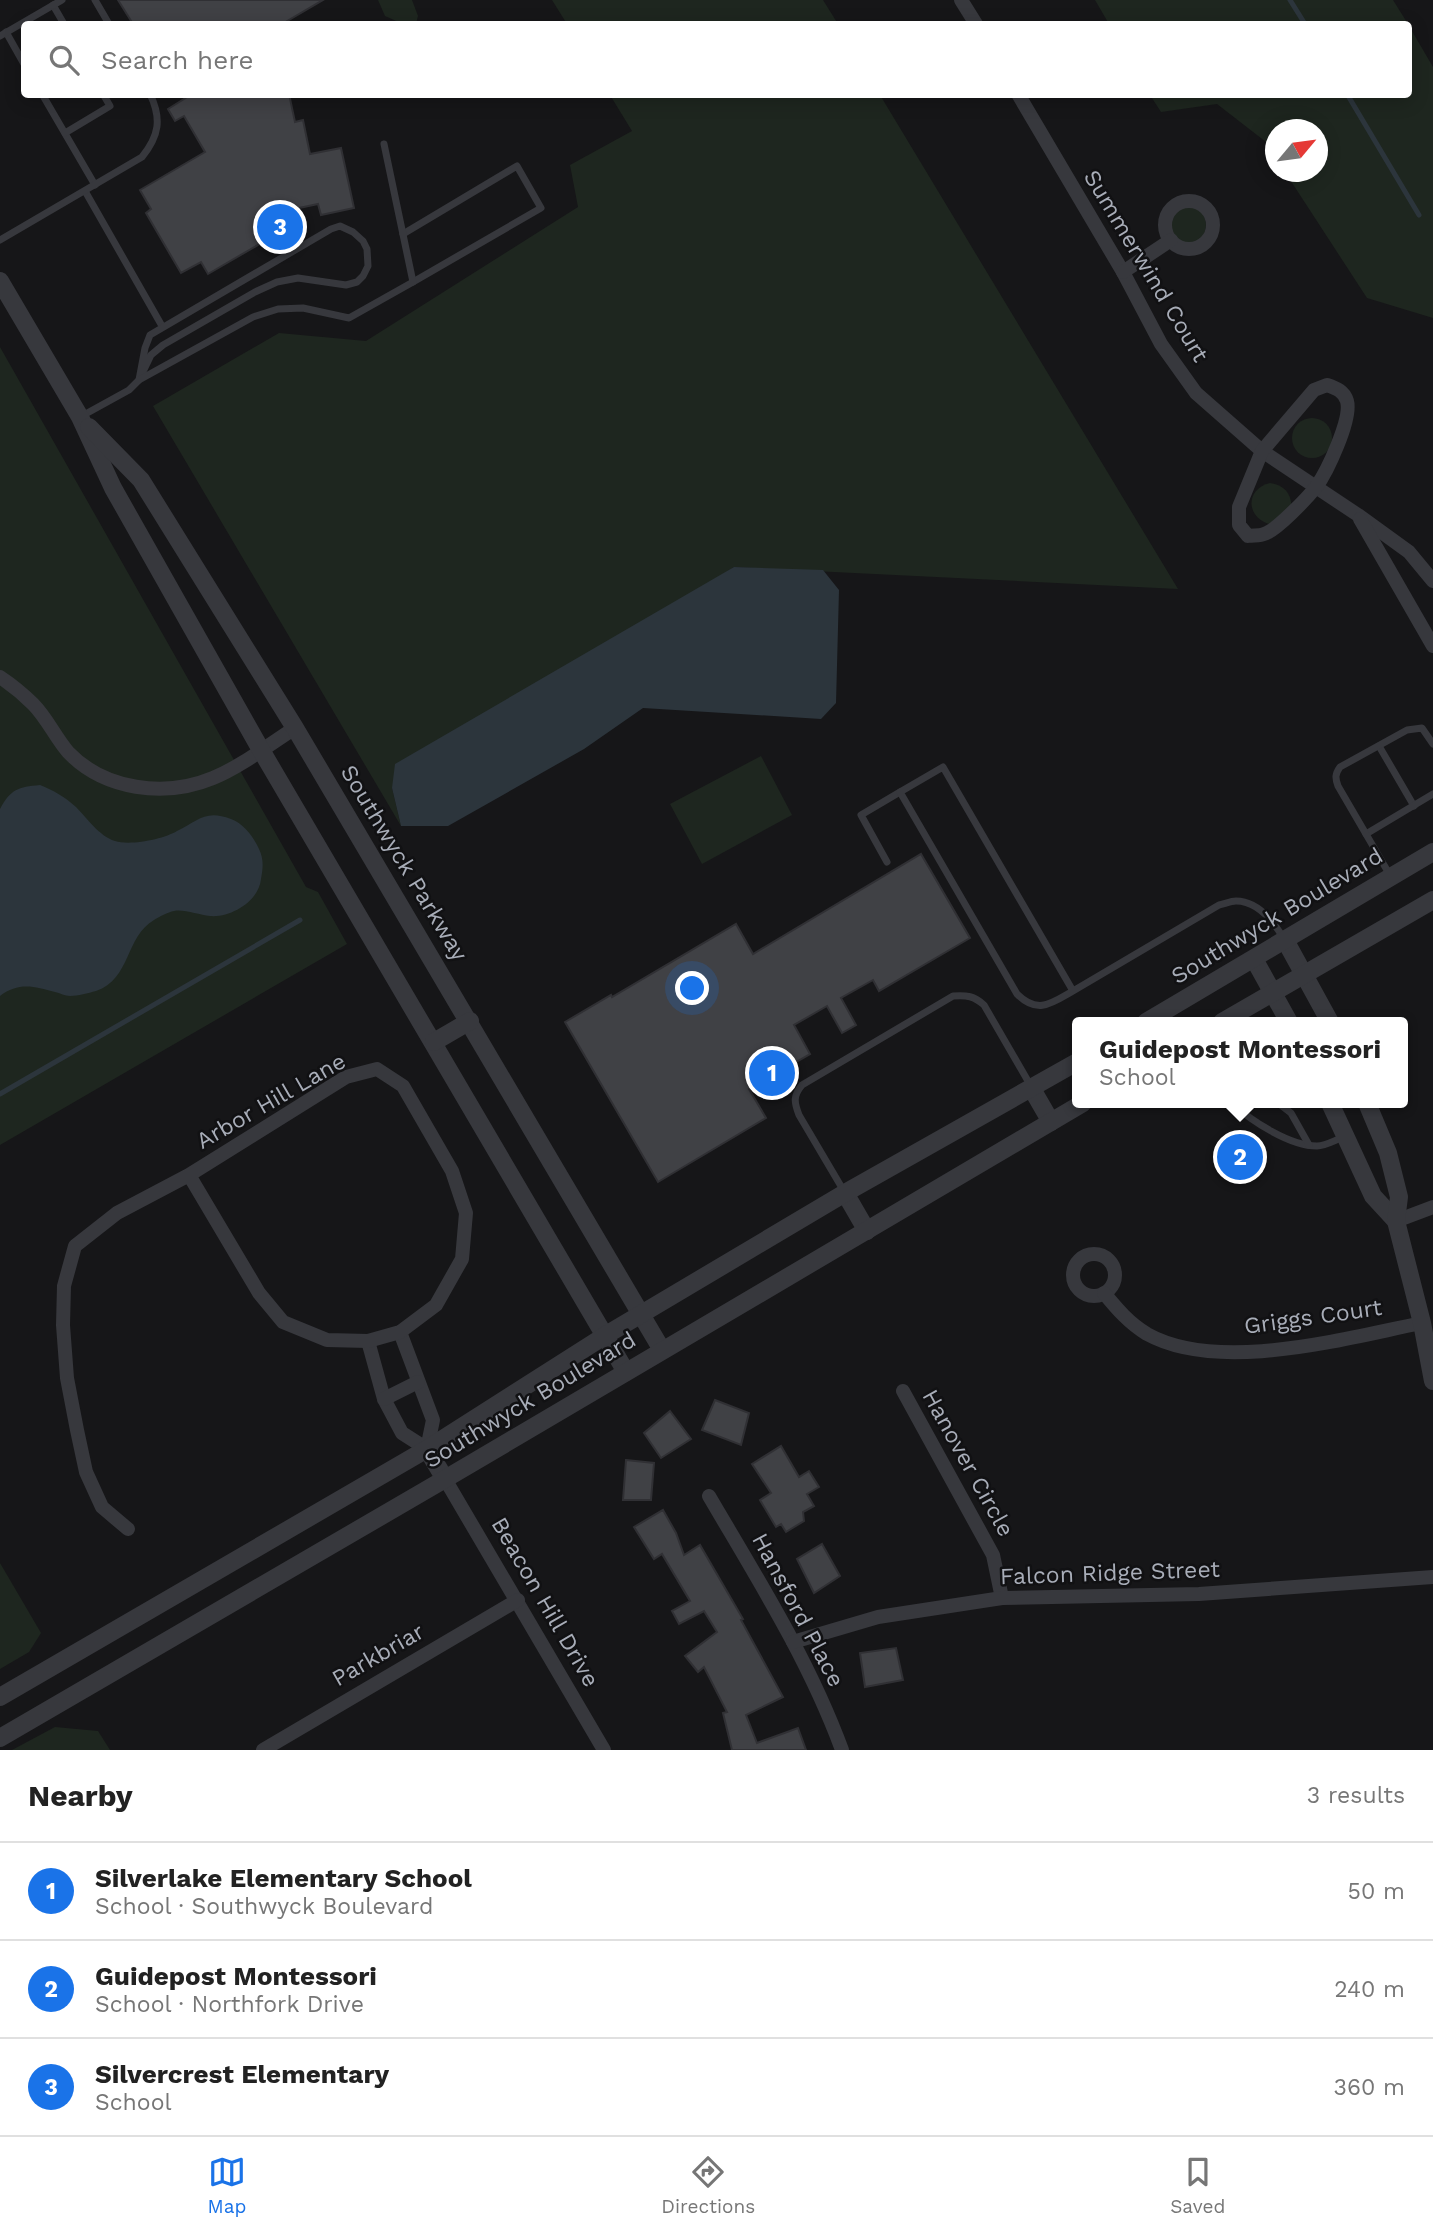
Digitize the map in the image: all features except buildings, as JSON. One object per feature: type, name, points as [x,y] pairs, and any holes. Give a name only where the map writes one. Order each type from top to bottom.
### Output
[{"type":"street","points":[[961,0],[974,21]]},
{"type":"street","name":"Summerwind Court","points":[[1020,98],[1123,272],[1161,344],[1196,393],[1262,451],[1409,552],[1433,581]]},
{"type":"street","points":[[1123,272],[1171,240]]},
{"type":"street","name":"Southwyck Parkway","points":[[0,281],[80,417],[113,488],[261,750],[626,1372]]},
{"type":"street","points":[[1327,385],[1339,390],[1347,399],[1344,424],[1329,463],[1315,488],[1280,525],[1265,534],[1248,536],[1239,525],[1239,507],[1262,451],[1314,390],[1327,385]]},
{"type":"street","name":"Southwyck Parkway","points":[[80,417],[141,480],[295,728],[662,1350]]},
{"type":"street","name":"Summerwind Court","points":[[1358,515],[1433,646]]},
{"type":"street","points":[[0,677],[34,705],[67,751],[87,769],[110,780],[136,787],[189,786],[214,778],[295,728]]},
{"type":"street","name":"Southwyck Boulevard","points":[[1155,1017],[1433,852]]},
{"type":"street","points":[[1231,1017],[1433,900]]},
{"type":"street","points":[[1285,940],[1327,1017]]},
{"type":"street","points":[[1254,959],[1286,1017]]},
{"type":"street","points":[[434,1042],[470,1021]]},
{"type":"street","name":"Southwyck Boulevard","points":[[0,1697],[427,1449],[606,1335],[845,1193],[1072,1065]]},
{"type":"street","name":"Arbor Hill Lane","points":[[128,1530],[102,1507],[86,1472],[67,1378],[63,1325],[64,1286],[75,1247],[117,1213],[189,1175],[346,1077],[377,1069],[403,1086],[452,1171],[466,1213],[462,1259],[436,1305],[400,1332]]},
{"type":"street","points":[[1032,1089],[1051,1122]]},
{"type":"street","name":"Southwyck Boulevard","points":[[0,1738],[1075,1108]]},
{"type":"street","points":[[1332,1108],[1373,1196],[1396,1221]]},
{"type":"street","points":[[1369,1108],[1388,1153],[1399,1197],[1396,1221],[1422,1323],[1433,1381]]},
{"type":"street","points":[[189,1175],[259,1293],[283,1322],[327,1340],[368,1341],[400,1332],[433,1420],[427,1449]]},
{"type":"street","points":[[845,1193],[867,1231]]},
{"type":"street","points":[[1396,1221],[1433,1207]]},
{"type":"street","name":"Griggs Court","points":[[1104,1293],[1123,1317],[1147,1334],[1174,1345],[1202,1351],[1294,1347],[1422,1323]]},
{"type":"street","points":[[368,1341],[384,1399],[402,1433],[427,1449],[445,1479]]},
{"type":"street","points":[[384,1399],[418,1382]]},
{"type":"street","name":"Hanover Circle","points":[[903,1391],[993,1555],[1002,1598]]},
{"type":"street","name":"Beacon Hill Drive","points":[[445,1479],[604,1750]]},
{"type":"street","name":"Hansford Place","points":[[709,1496],[793,1642],[820,1695],[842,1750]]},
{"type":"street","name":"Falcon Ridge Street","points":[[793,1642],[878,1617],[1002,1598],[1199,1594],[1433,1577]]},
{"type":"street","name":"Parkbriar","points":[[263,1750],[518,1600]]},
{"type":"lane","points":[[25,21],[62,0]]},
{"type":"lane","points":[[95,0],[107,21]]},
{"type":"lane","points":[[53,5],[62,21]]},
{"type":"lane","points":[[21,24],[3,34],[21,60]]},
{"type":"lane","points":[[44,98],[95,185]]},
{"type":"lane","points":[[65,133],[110,106],[105,98]]},
{"type":"lane","points":[[0,240],[142,157],[153,144],[158,129],[151,98]]},
{"type":"lane","points":[[384,144],[413,282]]},
{"type":"lane","points":[[80,417],[129,390],[139,380],[253,317],[278,309],[303,308],[349,318],[541,208],[517,166],[403,234]]},
{"type":"lane","points":[[85,191],[162,326]]},
{"type":"lane","points":[[340,226],[363,241],[367,249],[368,266],[357,282],[346,285],[298,278],[277,282],[163,345],[151,355],[139,380],[150,335],[162,326],[331,229],[340,226]]},
{"type":"lane","points":[[1391,877],[1335,778],[1340,767],[1413,728],[1426,731],[1433,744]]},
{"type":"lane","points":[[1379,746],[1413,806]]},
{"type":"lane","points":[[887,862],[860,815],[943,767],[1073,990]]},
{"type":"lane","points":[[900,792],[1017,994],[1034,1006],[1044,1006],[1219,905],[1235,901],[1253,906],[1273,920],[1285,940]]},
{"type":"lane","points":[[1366,834],[1433,794]]},
{"type":"lane","points":[[845,1193],[799,1115],[794,1102],[795,1094],[802,1085],[953,996],[967,995],[984,1005],[1032,1089]]},
{"type":"lane","points":[[1239,1108],[1284,1138],[1309,1145],[1325,1145],[1346,1136]]},
{"type":"lane","points":[[1284,1108],[1291,1113],[1309,1145]]},
{"type":"shaded area","points":[[378,0],[412,0],[418,16],[417,21],[396,21],[385,16]]},
{"type":"shaded area","points":[[552,0],[823,0],[836,21],[565,21]]},
{"type":"shaded area","points":[[1095,0],[1393,0],[1406,21],[1107,21]]},
{"type":"shaded area","points":[[1412,31],[1433,67],[1433,318],[1367,298],[1292,182],[1328,182],[1328,119],[1265,119],[1265,141],[1217,104],[1161,112],[1152,98],[1412,98]]},
{"type":"shaded area","points":[[612,98],[882,98],[1178,589],[734,567],[392,788],[401,826],[153,406],[279,333],[366,341],[578,207],[570,165],[632,131]]},
{"type":"shaded area","points":[[1186,205],[1194,206],[1200,211],[1205,217],[1205,233],[1200,239],[1194,244],[1186,245],[1178,244],[1172,239],[1167,233],[1166,225],[1167,217],[1172,211],[1178,206]]},
{"type":"shaded area","points":[[0,347],[306,887],[318,892],[347,944],[0,1145]]},
{"type":"shaded area","points":[[1312,418],[1320,419],[1326,424],[1331,430],[1331,446],[1326,452],[1320,457],[1312,458],[1304,457],[1298,452],[1293,446],[1292,438],[1293,430],[1298,424],[1304,419]]},
{"type":"shaded area","points":[[1270,483],[1287,492],[1291,500],[1291,511],[1269,524],[1256,515],[1251,503],[1256,491]]},
{"type":"shaded area","points":[[734,567],[823,570],[839,590],[836,703],[821,719],[643,708],[584,749],[448,826],[401,826],[392,788],[395,764]]},
{"type":"shaded area","points":[[761,756],[792,815],[702,864],[670,804]]},
{"type":"shaded area","points":[[40,785],[72,803],[104,835],[115,841],[138,842],[164,837],[208,816],[231,819],[248,831],[261,853],[263,867],[259,887],[250,901],[227,914],[210,916],[178,911],[169,912],[154,920],[138,937],[116,977],[96,991],[70,996],[26,986],[0,996],[0,809],[16,790]]},
{"type":"shaded area","points":[[0,1563],[41,1633],[29,1652],[0,1669]]},
{"type":"shaded area","points":[[55,1727],[98,1731],[110,1750],[12,1750]]},
{"type":"waterway","points":[[1290,0],[1303,21]]},
{"type":"waterway","points":[[1349,98],[1419,215]]},
{"type":"waterway","points":[[0,1094],[300,920]]},
{"type":"place","name":"Silvercrest Elementary","points":[[280,227]]},
{"type":"place","name":"Silverlake Elementary School","points":[[772,1073]]},
{"type":"place","name":"Guidepost Montessori","points":[[1240,1157]]}]
